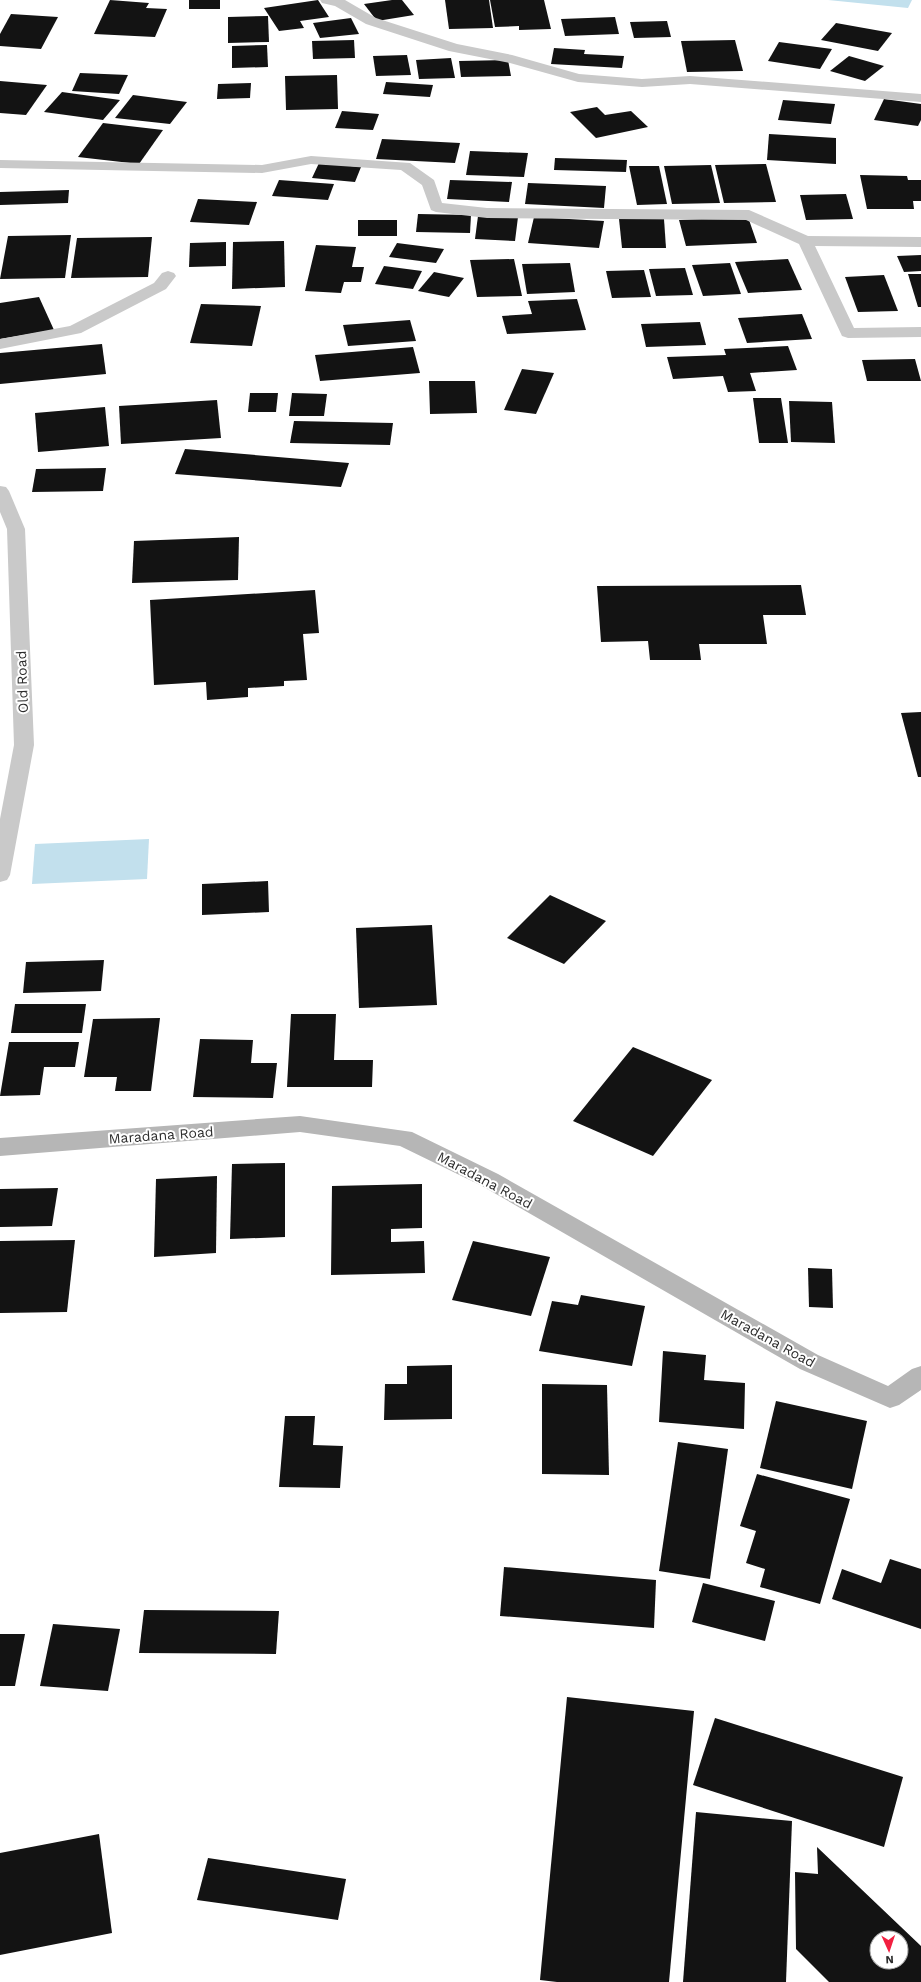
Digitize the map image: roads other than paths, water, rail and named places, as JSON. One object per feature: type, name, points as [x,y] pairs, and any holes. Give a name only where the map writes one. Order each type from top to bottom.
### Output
[{"type":"street","points":[[327,0],[340,3],[371,21],[454,48],[512,59],[578,78],[642,82],[690,80],[921,98]]},
{"type":"street","points":[[0,164],[262,169],[311,160],[405,166],[429,183],[436,208],[488,213],[748,215],[804,241],[921,242]]},
{"type":"street","points":[[804,241],[848,333],[921,332]]},
{"type":"street","points":[[0,344],[75,330],[160,286],[168,276]]},
{"type":"street","name":"Old Road","points":[[0,491],[16,529],[24,745],[0,875]]},
{"type":"street","name":"Maradana Road","points":[[0,1148],[300,1124],[404,1138],[490,1180],[809,1362],[890,1398],[921,1376]]},
{"type":"water","points":[[828,0],[912,0],[908,8]]},
{"type":"water","points":[[149,839],[147,879],[32,884],[35,844]]}]
